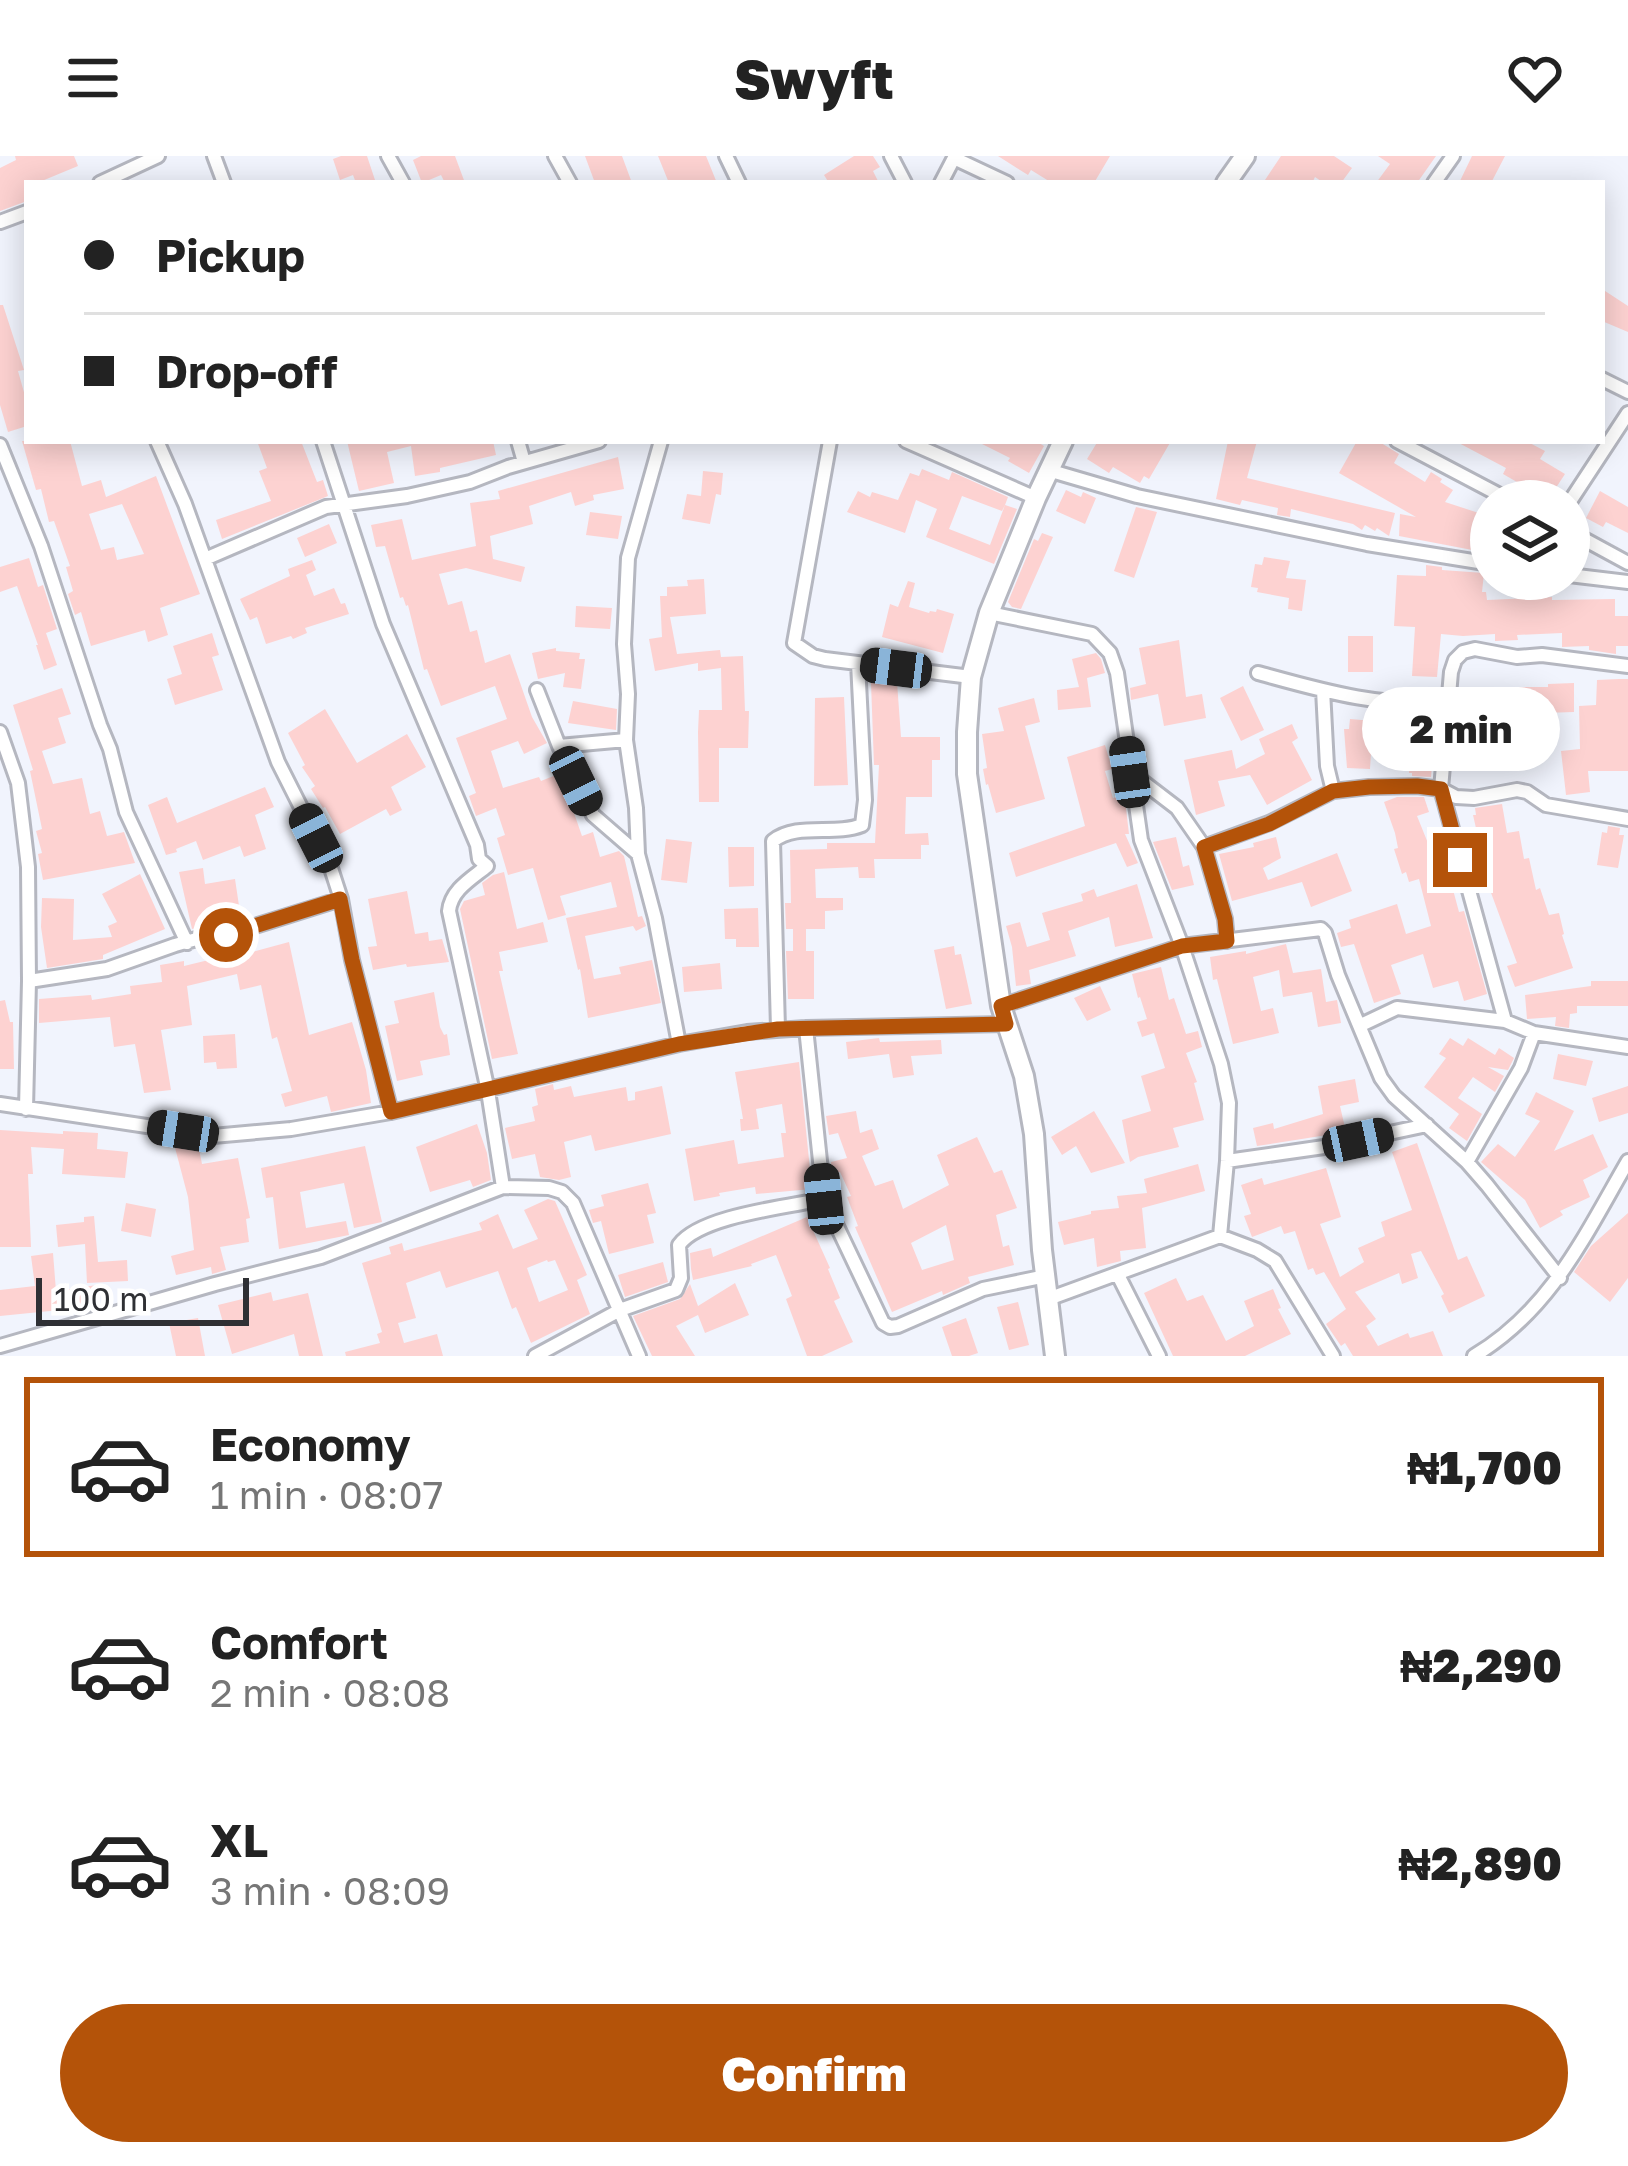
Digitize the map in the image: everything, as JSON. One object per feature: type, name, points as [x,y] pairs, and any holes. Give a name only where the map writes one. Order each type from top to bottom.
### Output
[{"type":"street","points":[[106,180],[158,156]]},
{"type":"street","points":[[954,157],[1000,180]]},
{"type":"street","points":[[1584,480],[1628,413]]},
{"type":"street","points":[[159,444],[278,762],[330,865],[391,1112]]},
{"type":"street","points":[[324,444],[383,624],[479,859],[487,866],[455,892],[449,911],[488,1091],[503,1187]]},
{"type":"street","points":[[519,444],[524,462]]},
{"type":"street","points":[[205,559],[326,507],[470,482],[588,444]]},
{"type":"street","points":[[660,444],[628,558],[623,644],[626,740],[638,854],[679,1044]]},
{"type":"street","points":[[829,444],[794,644],[813,656],[971,677]]},
{"type":"street","points":[[913,444],[1036,498]]},
{"type":"street","points":[[1054,1356],[1032,1116],[1004,1015],[967,774],[971,677],[989,613],[1061,444]]},
{"type":"street","points":[[1403,444],[1471,480]]},
{"type":"street","points":[[0,445],[110,749],[126,812],[187,943]]},
{"type":"street","points":[[1048,470],[1137,496],[1470,561]]},
{"type":"street","points":[[1590,542],[1628,563]]},
{"type":"street","points":[[1590,577],[1628,582]]},
{"type":"street","points":[[989,613],[1092,634],[1104,644],[1117,673],[1141,840],[1221,1064],[1228,1103],[1220,1236]]},
{"type":"street","points":[[1505,1021],[1441,789],[1455,660],[1474,650],[1628,666]]},
{"type":"street","points":[[778,1029],[773,841],[791,832],[862,825],[865,800],[858,663]]},
{"type":"street","points":[[1258,674],[1388,702],[1448,701]]},
{"type":"street","points":[[537,690],[593,815],[638,854]]},
{"type":"street","points":[[1323,690],[1333,791]]},
{"type":"street","points":[[0,731],[18,783],[28,867],[26,1108]]},
{"type":"street","points":[[559,746],[626,740]]},
{"type":"street","points":[[1130,772],[1177,808],[1204,847],[1227,941]]},
{"type":"street","points":[[1204,847],[1269,824],[1333,791],[1369,787],[1417,786],[1474,798],[1516,790],[1546,805],[1628,819]]},
{"type":"street","points":[[29,981],[107,969],[340,899]]},
{"type":"street","points":[[0,1104],[213,1136],[291,1129],[488,1091],[679,1044],[778,1029],[1004,1015],[1182,946],[1321,929],[1381,1078],[1394,1096],[1467,1162],[1560,1278]]},
{"type":"street","points":[[1360,1025],[1396,1008],[1505,1021],[1534,1033],[1628,1047]]},
{"type":"street","points":[[806,1028],[824,1199],[883,1323],[890,1327],[983,1289],[1046,1276]]},
{"type":"street","points":[[1467,1162],[1521,1068],[1534,1033]]},
{"type":"street","points":[[1227,1161],[1427,1125]]},
{"type":"street","points":[[1474,1356],[1533,1308],[1560,1278],[1628,1161]]},
{"type":"street","points":[[0,1346],[321,1257],[503,1187],[549,1188],[573,1203],[639,1356]]},
{"type":"street","points":[[535,1356],[620,1310],[676,1290],[682,1278],[679,1246],[686,1235],[712,1222],[824,1199]]},
{"type":"street","points":[[1048,1299],[1220,1236],[1275,1261],[1333,1356]]},
{"type":"street","points":[[1118,1275],[1160,1356]]},
{"type":"building","points":[[15,156],[74,156],[78,166],[44,180],[24,180],[24,202],[0,211],[0,168],[16,160]]},
{"type":"building","points":[[367,156],[375,180],[355,180],[353,175],[340,180],[333,159]]},
{"type":"building","points":[[455,156],[464,180],[444,180],[441,175],[421,180],[413,160]]},
{"type":"building","points":[[585,156],[622,156],[631,180],[594,180]]},
{"type":"building","points":[[658,156],[706,156],[716,180],[668,180]]},
{"type":"building","points":[[854,156],[873,156],[880,167],[873,171],[878,180],[827,180],[824,175]]},
{"type":"building","points":[[998,156],[1110,156],[1096,180],[1047,180],[1031,170],[1028,175]]},
{"type":"building","points":[[1281,156],[1334,156],[1352,168],[1343,180],[1265,180]]},
{"type":"building","points":[[1378,156],[1436,156],[1419,180],[1378,180],[1390,164]]},
{"type":"building","points":[[1472,156],[1505,156],[1493,180],[1460,180]]},
{"type":"building","points":[[1605,291],[1628,306],[1628,332],[1605,322]]},
{"type":"building","points":[[3,305],[24,370],[18,371],[24,392],[24,427],[8,432],[0,405]]},
{"type":"building","points":[[22,441],[71,444],[82,486],[101,480],[106,497],[156,476],[200,594],[160,608],[168,635],[148,642],[145,630],[91,646],[81,612],[75,615],[68,594],[73,591],[66,567],[70,566],[54,521],[49,522],[41,489],[36,490]],"holes":[[[122,504],[144,554],[117,560],[114,547],[101,550],[89,514]]]},
{"type":"building","points":[[258,444],[302,444],[317,482],[323,480],[328,496],[222,539],[216,520],[271,501],[259,471],[267,468]]},
{"type":"building","points":[[348,444],[494,444],[496,455],[415,476],[411,446],[387,452],[394,483],[359,491]]},
{"type":"building","points":[[982,444],[1044,446],[1029,473]]},
{"type":"building","points":[[1096,444],[1169,444],[1149,479],[1144,476],[1140,483],[1113,467],[1109,473],[1087,459]]},
{"type":"building","points":[[1227,444],[1256,444],[1247,478],[1395,513],[1389,536],[1377,528],[1365,525],[1362,530],[1291,509],[1290,517],[1277,515],[1278,508],[1216,499]]},
{"type":"building","points":[[1355,444],[1383,444],[1399,454],[1394,463],[1425,482],[1431,472],[1442,479],[1453,490],[1445,502],[1470,510],[1470,550],[1399,536],[1400,514],[1416,517],[1339,473]]},
{"type":"building","points":[[1461,444],[1532,444],[1545,451],[1540,459],[1565,474],[1561,480],[1513,480],[1503,474],[1506,468]]},
{"type":"building","points":[[618,457],[624,489],[593,495],[594,500],[575,506],[571,492],[529,506],[533,524],[490,536],[493,559],[525,567],[521,582],[466,568],[439,574],[448,605],[462,601],[470,632],[477,630],[485,663],[510,654],[532,717],[547,743],[524,754],[518,741],[491,751],[503,788],[561,773],[582,836],[593,832],[600,857],[619,851],[624,856],[638,917],[642,916],[646,926],[585,936],[594,979],[621,974],[619,967],[652,960],[661,1003],[588,1018],[566,918],[617,907],[611,882],[560,896],[566,915],[548,920],[533,868],[508,875],[497,838],[505,835],[496,808],[476,816],[469,796],[476,793],[456,738],[507,719],[495,686],[441,706],[424,670],[408,605],[400,598],[385,546],[376,547],[371,525],[402,519],[412,560],[476,546],[470,503],[500,499],[498,491]]},
{"type":"building","points":[[922,469],[949,480],[952,472],[1008,497],[1005,505],[1017,509],[994,564],[926,537],[937,509],[916,500],[905,533],[847,512],[858,491],[898,500],[910,473],[919,476]],"holes":[[[962,496],[1002,511],[1005,505],[990,545],[949,529]]]},
{"type":"building","points":[[703,471],[723,473],[710,524],[682,519],[687,494],[701,496]]},
{"type":"building","points":[[1066,490],[1096,498],[1085,524],[1056,511]]},
{"type":"building","points":[[1600,491],[1628,507],[1628,533],[1590,520]]},
{"type":"building","points":[[1136,507],[1157,512],[1134,578],[1114,571]]},
{"type":"building","points":[[590,512],[622,516],[618,539],[586,535]]},
{"type":"building","points":[[329,524],[337,543],[305,557],[297,538]]},
{"type":"building","points":[[1042,533],[1053,537],[1021,609],[1012,607],[1008,602],[1034,539],[1038,541]]},
{"type":"building","points":[[1264,557],[1290,561],[1286,578],[1306,580],[1302,611],[1288,609],[1289,598],[1251,587],[1255,564],[1262,565]]},
{"type":"building","points":[[29,558],[57,629],[46,633],[57,665],[44,670],[17,586],[0,592],[0,567]]},
{"type":"building","points":[[312,560],[316,570],[306,575],[314,596],[334,588],[349,614],[305,628],[307,633],[293,639],[266,644],[257,617],[250,620],[240,599]]},
{"type":"building","points":[[1426,565],[1470,572],[1470,600],[1615,599],[1615,616],[1628,616],[1628,646],[1616,646],[1616,654],[1589,650],[1589,646],[1562,647],[1562,633],[1495,641],[1495,634],[1441,634],[1437,677],[1412,676],[1415,627],[1394,626],[1397,575],[1426,576]]},
{"type":"building","points":[[704,579],[706,614],[670,617],[677,654],[720,650],[721,657],[743,656],[748,748],[719,748],[719,802],[699,802],[698,732],[699,710],[722,710],[721,668],[698,671],[698,663],[655,671],[649,639],[662,637],[660,596],[667,596],[667,587]]},
{"type":"building","points":[[908,581],[915,583],[909,607],[954,614],[943,653],[882,637],[890,604],[898,607]]},
{"type":"building","points":[[576,606],[612,608],[610,629],[575,627]]},
{"type":"building","points":[[212,633],[219,655],[212,657],[223,690],[175,705],[167,679],[182,674],[173,646]]},
{"type":"building","points":[[1348,636],[1373,636],[1373,672],[1348,672]]},
{"type":"building","points":[[1179,640],[1186,697],[1202,694],[1206,718],[1164,726],[1158,694],[1131,700],[1130,688],[1146,684],[1139,648]]},
{"type":"building","points":[[556,648],[580,653],[579,659],[585,659],[581,689],[563,687],[565,673],[538,679],[532,653]]},
{"type":"building","points":[[1096,653],[1105,673],[1087,678],[1091,707],[1058,710],[1057,690],[1079,687],[1072,659]]},
{"type":"building","points":[[881,677],[897,682],[901,737],[940,737],[940,760],[932,760],[932,797],[906,797],[905,834],[928,833],[929,845],[921,845],[921,859],[874,859],[875,878],[859,878],[858,867],[815,869],[816,898],[843,898],[843,910],[825,911],[825,929],[806,929],[806,951],[814,951],[814,999],[788,999],[786,951],[793,951],[793,929],[786,929],[785,903],[791,903],[790,850],[827,849],[827,843],[875,843],[879,765],[874,765],[871,683],[882,683]]},
{"type":"building","points":[[1628,679],[1628,771],[1588,771],[1590,792],[1566,795],[1561,751],[1580,749],[1579,706],[1596,705],[1597,680]]},
{"type":"building","points":[[1574,683],[1574,712],[1543,713],[1543,727],[1496,728],[1495,696],[1518,695],[1518,687]]},
{"type":"building","points":[[1243,686],[1264,730],[1241,741],[1220,698]]},
{"type":"building","points":[[62,688],[71,714],[58,718],[66,743],[42,751],[53,784],[82,778],[90,814],[100,811],[107,836],[124,832],[135,863],[43,880],[36,831],[42,829],[33,770],[13,705]]},
{"type":"building","points":[[844,697],[848,785],[814,786],[815,698]]},
{"type":"building","points":[[1034,698],[1040,722],[1025,726],[1045,799],[996,813],[983,769],[987,768],[982,734],[1004,731],[998,708]]},
{"type":"building","points":[[573,701],[617,709],[616,730],[568,723]]},
{"type":"building","points":[[325,709],[357,763],[407,734],[426,767],[391,787],[402,810],[390,816],[386,809],[340,834],[311,789],[315,786],[288,733]]},
{"type":"building","points":[[1374,711],[1394,712],[1394,720],[1436,721],[1431,777],[1409,773],[1410,755],[1371,753],[1370,769],[1347,768],[1344,729],[1349,729],[1350,719],[1374,721]]},
{"type":"building","points":[[1292,724],[1298,738],[1292,742],[1312,780],[1267,805],[1250,775],[1218,781],[1225,806],[1196,815],[1184,760],[1232,750],[1236,769],[1265,754],[1259,739]]},
{"type":"building","points":[[1105,745],[1112,769],[1105,771],[1113,798],[1123,795],[1125,800],[1129,834],[1125,834],[1138,863],[1127,867],[1116,843],[1016,877],[1009,853],[1085,826],[1067,757]]},
{"type":"building","points":[[265,787],[274,807],[255,815],[266,849],[244,857],[240,846],[203,860],[196,841],[166,855],[148,805],[167,797],[177,823]]},
{"type":"building","points":[[1424,797],[1429,812],[1417,816],[1434,858],[1430,860],[1440,890],[1452,886],[1459,912],[1464,911],[1487,994],[1464,1001],[1458,981],[1433,988],[1423,954],[1391,965],[1401,994],[1374,1003],[1354,944],[1341,947],[1337,933],[1351,928],[1349,920],[1397,904],[1406,934],[1431,926],[1419,879],[1409,882],[1406,872],[1402,874],[1394,849],[1398,848],[1395,833],[1384,802]]},
{"type":"building","points":[[1502,804],[1507,833],[1519,831],[1524,859],[1529,858],[1536,890],[1540,888],[1549,915],[1559,913],[1573,968],[1515,987],[1507,966],[1517,963],[1490,890],[1473,815],[1475,808]]},
{"type":"building","points":[[1608,826],[1620,828],[1619,835],[1624,835],[1618,868],[1597,865],[1602,832],[1607,833]]},
{"type":"building","points":[[1176,837],[1183,867],[1189,865],[1194,885],[1172,890],[1153,842]]},
{"type":"building","points":[[1276,837],[1281,858],[1263,868],[1268,880],[1337,853],[1352,891],[1311,907],[1302,882],[1232,901],[1219,854]]},
{"type":"building","points":[[666,839],[692,842],[687,883],[661,880]]},
{"type":"building","points":[[728,847],[754,847],[754,886],[729,887]]},
{"type":"building","points":[[203,868],[205,884],[235,879],[241,919],[192,929],[179,872]]},
{"type":"building","points":[[504,872],[517,929],[543,922],[548,942],[499,952],[518,1054],[492,1059],[460,909],[464,901],[485,895],[482,883]]},
{"type":"building","points":[[140,874],[165,929],[103,955],[103,959],[47,968],[42,898],[74,899],[73,940],[112,937],[108,926],[117,922],[102,894]]},
{"type":"building","points":[[1137,884],[1153,938],[1115,947],[1109,917],[1068,931],[1076,956],[1029,970],[1031,984],[1016,986],[1006,926],[1020,922],[1027,947],[1050,940],[1042,913],[1083,901],[1081,894],[1094,889],[1097,897]]},
{"type":"building","points":[[407,891],[415,934],[428,932],[429,941],[442,939],[449,962],[373,970],[368,947],[377,946],[368,899]]},
{"type":"building","points":[[758,908],[759,947],[736,947],[736,939],[725,939],[724,909]]},
{"type":"building","points":[[289,942],[309,1035],[352,1022],[371,1103],[331,1112],[327,1096],[285,1107],[281,1094],[292,1091],[277,1037],[272,1039],[261,985],[240,990],[237,974],[187,986],[192,1025],[161,1030],[171,1090],[144,1093],[135,1044],[114,1047],[110,1017],[39,1023],[39,999],[91,995],[92,1000],[131,994],[130,986],[162,982],[160,965],[184,961],[184,966],[240,949],[241,955]]},
{"type":"building","points":[[1286,944],[1293,973],[1321,969],[1326,1002],[1337,1000],[1341,1023],[1318,1027],[1312,992],[1283,997],[1279,970],[1253,977],[1261,1011],[1273,1008],[1279,1033],[1233,1044],[1210,957]]},
{"type":"building","points":[[954,946],[955,955],[961,954],[972,1004],[946,1009],[934,950]]},
{"type":"building","points":[[720,963],[722,989],[684,992],[682,967]]},
{"type":"building","points":[[1161,967],[1169,1000],[1174,998],[1186,1034],[1198,1031],[1202,1047],[1186,1053],[1204,1120],[1173,1128],[1179,1147],[1130,1162],[1122,1120],[1151,1111],[1141,1076],[1165,1068],[1154,1033],[1142,1037],[1137,1022],[1147,1019],[1132,974]]},
{"type":"building","points":[[1591,981],[1628,981],[1628,1006],[1577,1006],[1577,1013],[1570,1014],[1569,1028],[1555,1026],[1556,1017],[1527,1019],[1525,995],[1591,986]]},
{"type":"building","points":[[1100,986],[1111,1010],[1087,1021],[1074,998]]},
{"type":"building","points":[[434,992],[450,1055],[420,1061],[423,1075],[397,1081],[385,1026],[399,1023],[394,1001]]},
{"type":"building","points":[[5,1000],[13,1022],[14,1069],[0,1069],[0,1001]]},
{"type":"building","points":[[235,1034],[237,1068],[217,1069],[216,1062],[204,1063],[203,1036]]},
{"type":"building","points":[[879,1038],[880,1042],[941,1040],[942,1054],[911,1056],[914,1075],[893,1078],[889,1054],[848,1059],[846,1042]]},
{"type":"building","points":[[1450,1038],[1463,1046],[1468,1038],[1495,1055],[1499,1048],[1514,1058],[1508,1070],[1488,1067],[1504,1076],[1495,1092],[1473,1077],[1458,1098],[1482,1114],[1467,1141],[1449,1128],[1459,1114],[1424,1087],[1446,1058],[1439,1054]]},
{"type":"building","points":[[1558,1054],[1593,1061],[1586,1086],[1553,1079]]},
{"type":"building","points":[[799,1062],[812,1189],[756,1194],[755,1187],[694,1201],[685,1149],[734,1140],[738,1164],[784,1157],[782,1104],[756,1109],[759,1129],[741,1131],[735,1072]]},
{"type":"building","points":[[1355,1079],[1359,1102],[1340,1106],[1346,1132],[1257,1146],[1253,1128],[1273,1123],[1274,1129],[1323,1114],[1318,1086]]},
{"type":"building","points":[[553,1084],[554,1090],[571,1086],[574,1097],[626,1087],[628,1101],[635,1100],[635,1092],[662,1086],[671,1134],[595,1151],[591,1135],[564,1142],[571,1177],[540,1177],[535,1154],[512,1159],[505,1128],[535,1121],[535,1089]]},
{"type":"building","points":[[1628,1086],[1628,1113],[1599,1122],[1592,1098]]},
{"type":"building","points":[[1536,1092],[1574,1111],[1554,1151],[1593,1134],[1608,1167],[1583,1180],[1590,1197],[1560,1211],[1563,1215],[1540,1228],[1525,1200],[1481,1162],[1498,1144],[1515,1157],[1540,1121],[1525,1114]]},
{"type":"building","points":[[856,1111],[860,1133],[872,1129],[879,1149],[862,1156],[875,1186],[893,1180],[903,1209],[949,1185],[937,1155],[977,1137],[994,1173],[1002,1170],[1017,1208],[996,1215],[1003,1247],[1009,1245],[1014,1265],[968,1277],[970,1283],[892,1312],[855,1227],[847,1197],[851,1196],[840,1172],[832,1174],[831,1162],[847,1158],[838,1133],[829,1135],[826,1116]],"holes":[[[946,1225],[954,1260],[922,1270],[911,1243]]]},
{"type":"building","points":[[1094,1111],[1125,1163],[1091,1173],[1076,1146],[1062,1155],[1051,1137]]},
{"type":"building","points":[[477,1124],[491,1180],[473,1187],[470,1180],[430,1192],[416,1147]]},
{"type":"building","points":[[0,1130],[98,1133],[97,1149],[128,1152],[125,1178],[62,1174],[64,1149],[31,1147],[31,1247],[0,1247]]},
{"type":"building","points":[[1417,1143],[1458,1260],[1467,1256],[1485,1296],[1449,1313],[1421,1251],[1411,1254],[1418,1278],[1402,1284],[1399,1273],[1355,1292],[1376,1319],[1366,1326],[1378,1346],[1408,1333],[1410,1338],[1433,1331],[1443,1356],[1353,1356],[1326,1324],[1346,1309],[1324,1272],[1316,1275],[1313,1268],[1308,1270],[1295,1231],[1284,1234],[1281,1226],[1252,1237],[1244,1216],[1251,1214],[1241,1185],[1262,1178],[1264,1185],[1326,1168],[1341,1217],[1320,1224],[1340,1277],[1364,1262],[1358,1248],[1385,1236],[1381,1222],[1412,1210],[1392,1152]]},
{"type":"building","points":[[174,1144],[198,1144],[202,1164],[238,1158],[250,1218],[246,1219],[249,1242],[220,1247],[226,1270],[212,1274],[211,1267],[176,1275],[171,1256],[194,1250],[188,1197]]},
{"type":"building","points":[[365,1146],[382,1222],[354,1228],[344,1183],[300,1192],[306,1228],[346,1221],[349,1235],[279,1249],[273,1197],[266,1198],[261,1168]]},
{"type":"building","points":[[1198,1164],[1205,1191],[1142,1208],[1146,1248],[1120,1251],[1121,1261],[1097,1267],[1094,1238],[1064,1245],[1058,1222],[1119,1208],[1117,1196],[1147,1193],[1144,1179]]},
{"type":"building","points":[[648,1183],[656,1213],[647,1215],[654,1243],[609,1254],[601,1221],[593,1223],[589,1210],[604,1206],[601,1195]]},
{"type":"building","points":[[548,1199],[555,1201],[587,1275],[577,1280],[590,1314],[531,1343],[498,1271],[446,1288],[440,1271],[406,1283],[416,1318],[398,1323],[404,1343],[437,1334],[443,1356],[346,1356],[345,1352],[380,1343],[377,1334],[382,1332],[362,1263],[391,1254],[389,1247],[402,1243],[404,1251],[482,1230],[479,1223],[498,1214],[513,1249],[538,1239],[524,1210]],"holes":[[[555,1260],[568,1290],[539,1302],[527,1268]]]},
{"type":"building","points":[[126,1203],[156,1209],[151,1237],[121,1231]]},
{"type":"building","points":[[1628,1213],[1628,1278],[1610,1302],[1574,1272],[1591,1246]]},
{"type":"building","points":[[94,1216],[98,1262],[127,1260],[128,1281],[87,1283],[85,1244],[58,1247],[56,1225]]},
{"type":"building","points":[[807,1217],[830,1268],[840,1298],[834,1301],[853,1342],[822,1356],[807,1356],[776,1255],[752,1266],[693,1280],[691,1269],[690,1253],[711,1248],[713,1257]]},
{"type":"building","points":[[53,1253],[56,1291],[97,1285],[100,1306],[0,1316],[0,1290],[35,1286],[31,1256]]},
{"type":"building","points":[[663,1262],[668,1282],[625,1297],[618,1275]]},
{"type":"building","points":[[1176,1278],[1187,1301],[1203,1295],[1226,1341],[1254,1326],[1244,1301],[1273,1289],[1291,1334],[1245,1356],[1173,1356],[1144,1293]]},
{"type":"building","points":[[735,1283],[749,1315],[705,1333],[698,1315],[676,1326],[695,1356],[652,1356],[633,1316],[680,1299],[690,1284],[698,1306]]},
{"type":"building","points":[[271,1292],[273,1301],[308,1293],[323,1356],[299,1356],[294,1334],[232,1354],[218,1305]]},
{"type":"building","points":[[1018,1302],[1029,1345],[1009,1350],[997,1307]]},
{"type":"building","points":[[198,1318],[205,1356],[176,1356],[169,1323]]},
{"type":"building","points":[[966,1318],[978,1353],[952,1356],[942,1327]]},
{"type":"route","points":[[226,935],[340,899],[391,1112],[747,1032],[1006,1024],[1001,1006],[1182,946],[1227,941],[1204,847],[1269,824],[1333,791],[1441,789],[1460,860]]}]
